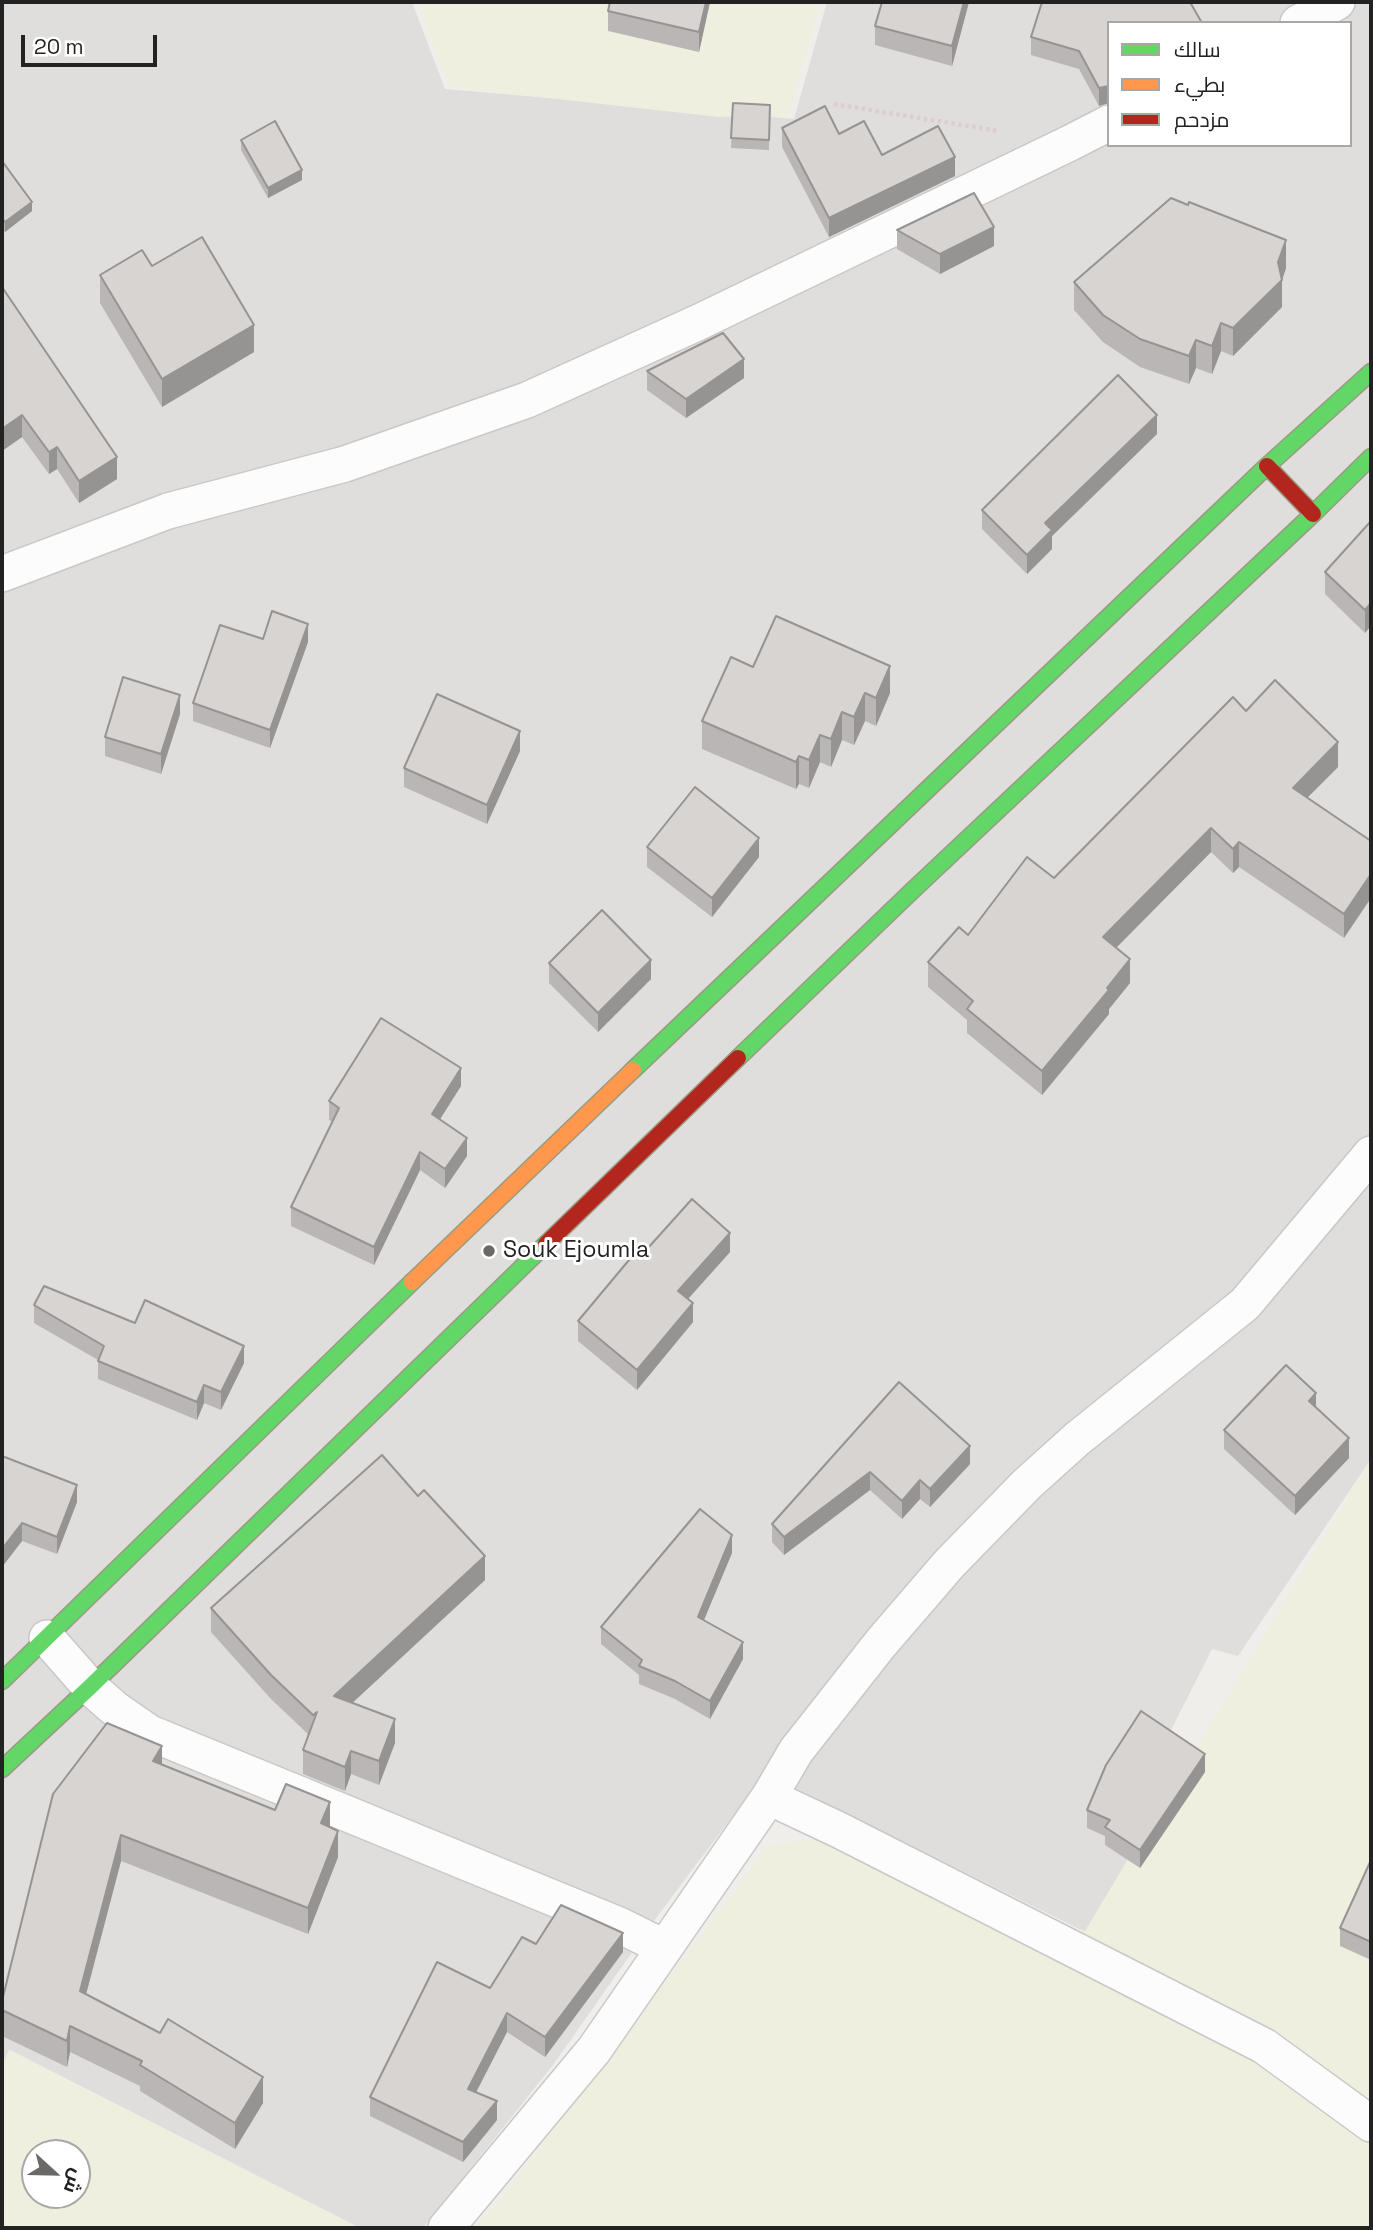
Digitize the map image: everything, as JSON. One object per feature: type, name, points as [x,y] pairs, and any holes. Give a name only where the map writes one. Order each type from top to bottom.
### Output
[{"type":"main road","points":[[2,1681],[467,1228],[1267,466],[1371,372]]},
{"type":"main road","points":[[2,1769],[913,890],[1371,457]]},
{"type":"main road","points":[[1267,466],[1313,514]]},
{"type":"street","points":[[1302,21],[1337,2]]},
{"type":"street","points":[[2,574],[168,511],[345,464],[527,400],[697,323],[1107,124]]},
{"type":"street","points":[[446,2228],[594,2050],[769,1797],[796,1751],[881,1643],[949,1564],[1027,1484],[1077,1439],[1245,1304],[1371,1154]]},
{"type":"street","points":[[47,1638],[90,1687],[150,1733],[619,1925],[663,1947]]},
{"type":"street","points":[[769,1797],[1265,2046],[1371,2124]]},
{"type":"path","points":[[834,103],[1005,132]]},
{"type":"shaded area","points":[[2,2],[412,2],[445,89],[794,119],[827,2],[1371,2],[1371,1459],[1238,1656],[1212,1649],[1164,1744],[1184,1764],[1085,1932],[765,1773],[659,1914],[553,2065],[423,2228],[360,2228],[10,2050],[2,2065]]},
{"type":"green space","points":[[418,2],[820,2],[789,115],[719,117],[450,87]]},
{"type":"green space","points":[[1371,1459],[1371,2228],[472,2228],[498,2203],[769,1845],[814,1839],[1085,1931]]},
{"type":"green space","points":[[9,2050],[360,2228],[2,2228],[2,2065]]},
{"type":"building","points":[[610,2],[706,2],[699,32],[608,11]]},
{"type":"building","points":[[882,2],[964,2],[952,46],[875,26]]},
{"type":"building","points":[[1042,2],[1190,2],[1201,21],[1107,21],[1107,86],[1099,88],[1079,51],[1031,37]]},
{"type":"building","points":[[733,103],[770,105],[769,140],[731,138]]},
{"type":"building","points":[[825,106],[839,134],[864,121],[882,155],[938,126],[955,157],[829,218],[782,128]]},
{"type":"building","points":[[275,121],[302,170],[268,188],[241,140]]},
{"type":"building","points":[[2,161],[32,202],[5,222],[2,218]]},
{"type":"building","points":[[974,193],[994,227],[940,254],[897,230]]},
{"type":"building","points":[[1171,198],[1188,205],[1189,202],[1286,240],[1278,262],[1282,280],[1233,328],[1221,323],[1212,346],[1196,340],[1189,356],[1140,339],[1103,315],[1074,282]]},
{"type":"building","points":[[202,237],[254,325],[162,379],[100,275],[142,250],[152,266]]},
{"type":"building","points":[[2,287],[117,457],[79,481],[57,447],[49,452],[22,415],[2,429]]},
{"type":"building","points":[[723,333],[744,359],[686,399],[647,371]]},
{"type":"building","points":[[1118,375],[1157,415],[1045,523],[1052,530],[1027,555],[982,510]]},
{"type":"building","points":[[1371,521],[1371,603],[1365,610],[1325,572]]},
{"type":"building","points":[[272,611],[308,624],[270,730],[193,703],[220,625],[263,639]]},
{"type":"building","points":[[776,616],[890,666],[876,698],[865,693],[854,717],[842,712],[831,739],[820,735],[809,760],[799,756],[796,762],[702,721],[731,657],[753,667]]},
{"type":"building","points":[[123,677],[180,695],[161,754],[105,737]]},
{"type":"building","points":[[1275,680],[1338,742],[1293,788],[1371,841],[1371,874],[1344,914],[1239,842],[1233,849],[1211,828],[1103,937],[1130,959],[1107,988],[1109,990],[1042,1071],[967,1009],[973,1001],[928,962],[959,927],[968,935],[1027,857],[1054,878],[1233,697],[1246,711]]},
{"type":"building","points":[[437,694],[520,731],[487,805],[404,768]]},
{"type":"building","points":[[695,787],[759,838],[712,898],[647,847]]},
{"type":"building","points":[[602,910],[651,960],[598,1013],[549,963]]},
{"type":"building","points":[[381,1018],[461,1068],[432,1114],[467,1138],[445,1169],[420,1152],[374,1247],[291,1207],[339,1108],[329,1101]]},
{"type":"building","points":[[692,1199],[730,1233],[678,1291],[693,1303],[637,1370],[578,1321],[634,1254],[639,1258]]},
{"type":"building","points":[[44,1286],[135,1323],[145,1300],[244,1346],[221,1392],[204,1385],[197,1402],[98,1361],[104,1346],[34,1305]]},
{"type":"building","points":[[1286,1365],[1316,1393],[1309,1401],[1349,1438],[1295,1496],[1224,1430]]},
{"type":"building","points":[[899,1382],[970,1446],[930,1489],[920,1480],[902,1501],[870,1472],[784,1537],[772,1524]]},
{"type":"building","points":[[382,1455],[418,1496],[424,1490],[485,1556],[334,1696],[395,1719],[379,1761],[351,1751],[345,1767],[303,1750],[317,1712],[313,1715],[271,1675],[211,1608]]},
{"type":"building","points":[[2,1456],[77,1485],[57,1537],[22,1523],[2,1549]]},
{"type":"building","points":[[700,1509],[732,1535],[698,1617],[743,1642],[710,1701],[675,1681],[639,1666],[642,1660],[601,1627]]},
{"type":"building","points":[[1141,1711],[1205,1754],[1140,1850],[1105,1827],[1110,1820],[1087,1810],[1106,1765]]},
{"type":"building","points":[[107,1723],[162,1746],[153,1761],[275,1810],[286,1784],[330,1802],[321,1823],[338,1831],[308,1908],[121,1835],[80,1991],[160,2033],[168,2019],[263,2077],[235,2123],[140,2065],[142,2061],[70,2026],[67,2041],[2,2010],[53,1794]]},
{"type":"building","points":[[1371,1860],[1371,1942],[1340,1928]]},
{"type":"building","points":[[561,1905],[623,1933],[545,2037],[507,2013],[468,2089],[497,2101],[463,2142],[370,2097],[437,1962],[490,1988],[522,1937],[536,1944]]},
{"type":"traffic: fast","points":[[633,1070],[1267,466],[1371,372]]},
{"type":"traffic: fast","points":[[738,1058],[1371,457]]},
{"type":"traffic: fast","points":[[2,1769],[90,1687],[546,1244]]},
{"type":"traffic: fast","points":[[2,1681],[412,1282]]},
{"type":"traffic: slow","points":[[412,1282],[633,1070]]},
{"type":"traffic: jam","points":[[1267,466],[1313,514]]},
{"type":"traffic: jam","points":[[546,1244],[738,1058]]},
{"type":"place","name":"Souk Ejoumla","points":[[489,1251]]}]
